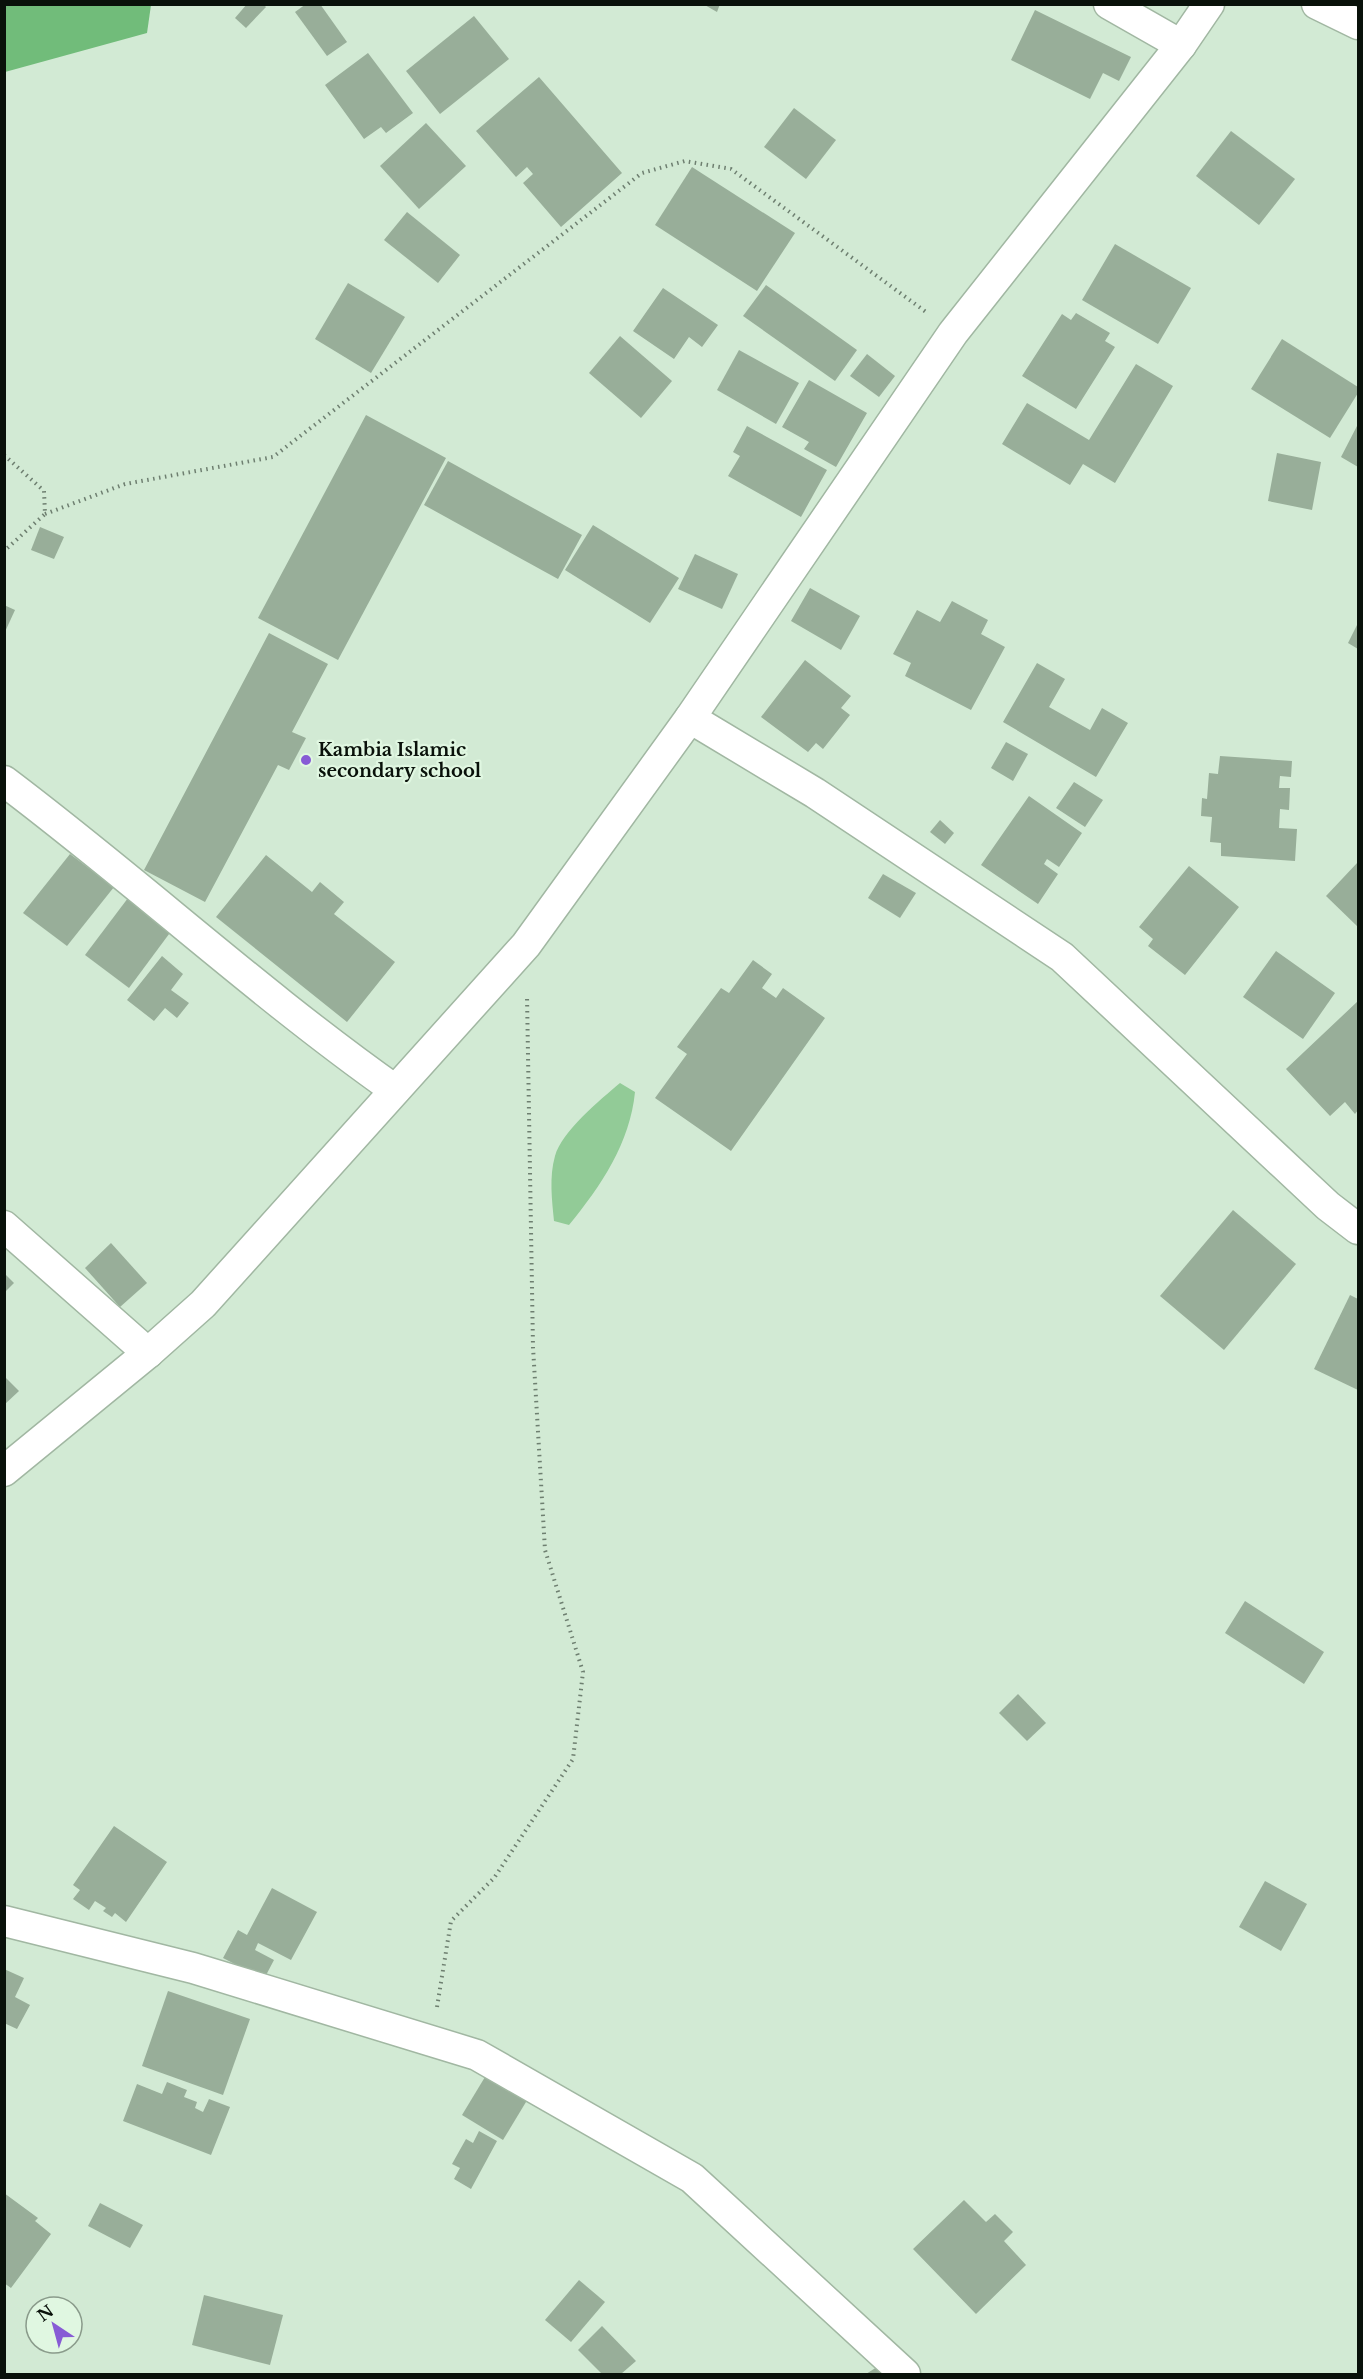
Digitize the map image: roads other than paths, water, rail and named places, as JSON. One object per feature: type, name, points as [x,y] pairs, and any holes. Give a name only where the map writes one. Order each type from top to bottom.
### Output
[{"type":"street","points":[[1109,4],[1181,45]]},
{"type":"street","points":[[4,1471],[148,1353],[202,1304],[526,945],[690,718],[953,333],[1181,45],[1209,4]]},
{"type":"street","points":[[1317,4],[1359,24]]},
{"type":"street","points":[[690,718],[815,793],[1062,957],[1320,1199],[1359,1228]]},
{"type":"street","points":[[4,781],[264,992],[395,1090]]},
{"type":"street","points":[[4,1226],[148,1353]]},
{"type":"street","points":[[4,1921],[193,1968],[477,2055],[692,2178],[905,2374]]},
{"type":"place","name":"Kambia Islamic secondary school","points":[[306,760]]}]
